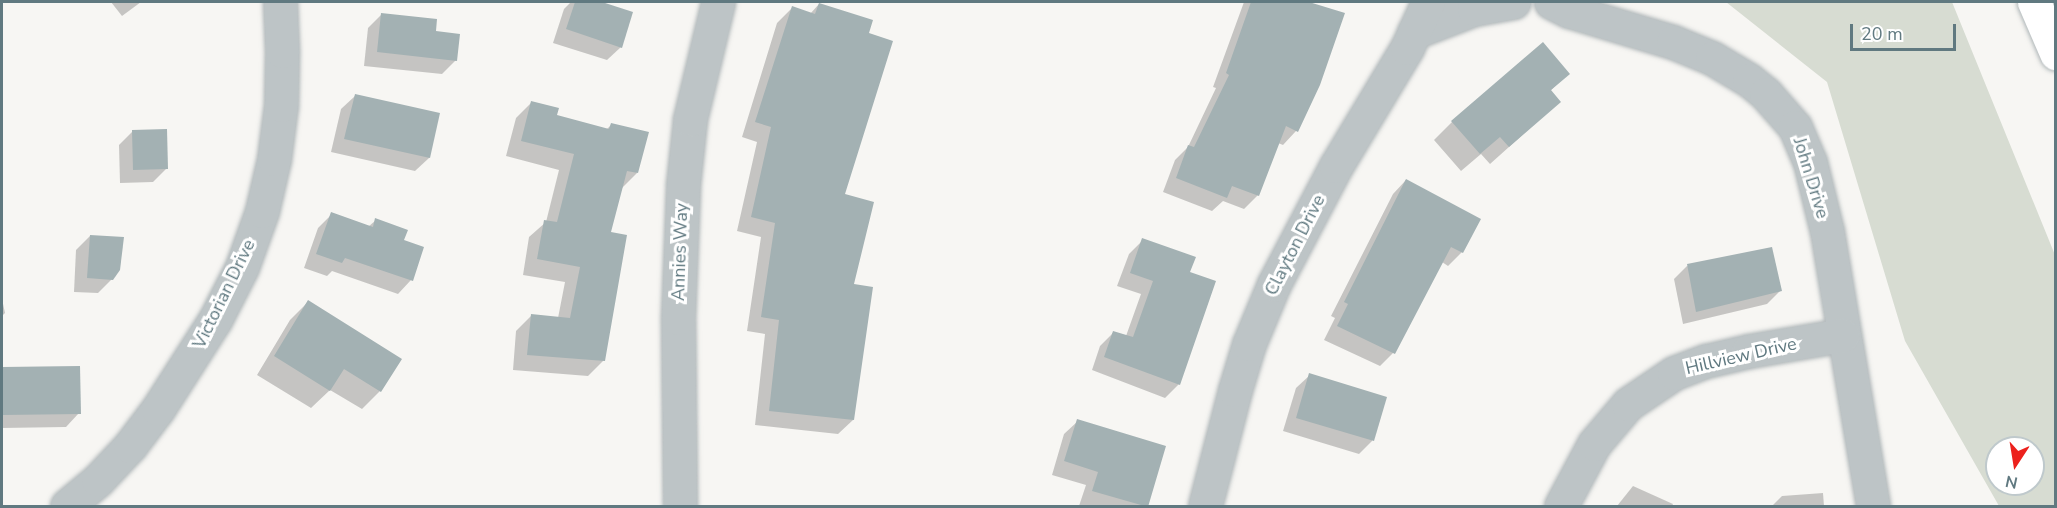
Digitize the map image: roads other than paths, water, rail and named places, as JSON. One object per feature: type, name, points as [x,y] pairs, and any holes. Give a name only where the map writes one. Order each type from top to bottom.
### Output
[{"type":"highway","points":[[2034,2],[2055,53]]},
{"type":"street","name":"Victorian Drive","points":[[67,507],[98,480],[130,446],[158,409],[215,320],[242,267],[262,211],[274,159],[281,94],[280,2]]},
{"type":"street","name":"Annies Way","points":[[680,507],[678,318],[683,185],[690,119],[718,2]]},
{"type":"street","name":"Clayton Drive","points":[[1205,507],[1234,390],[1249,344],[1274,284],[1336,166],[1414,32],[1428,2]]},
{"type":"street","points":[[1414,32],[1474,9],[1512,2]]},
{"type":"street","name":"John Drive","points":[[1551,2],[1569,11],[1632,28],[1702,54],[1749,80],[1782,110],[1803,144],[1815,180],[1827,231],[1873,507]]},
{"type":"street","name":"Hillview Drive","points":[[1561,507],[1581,465],[1604,432],[1628,404],[1674,373],[1706,361],[1749,351],[1843,335]]}]
